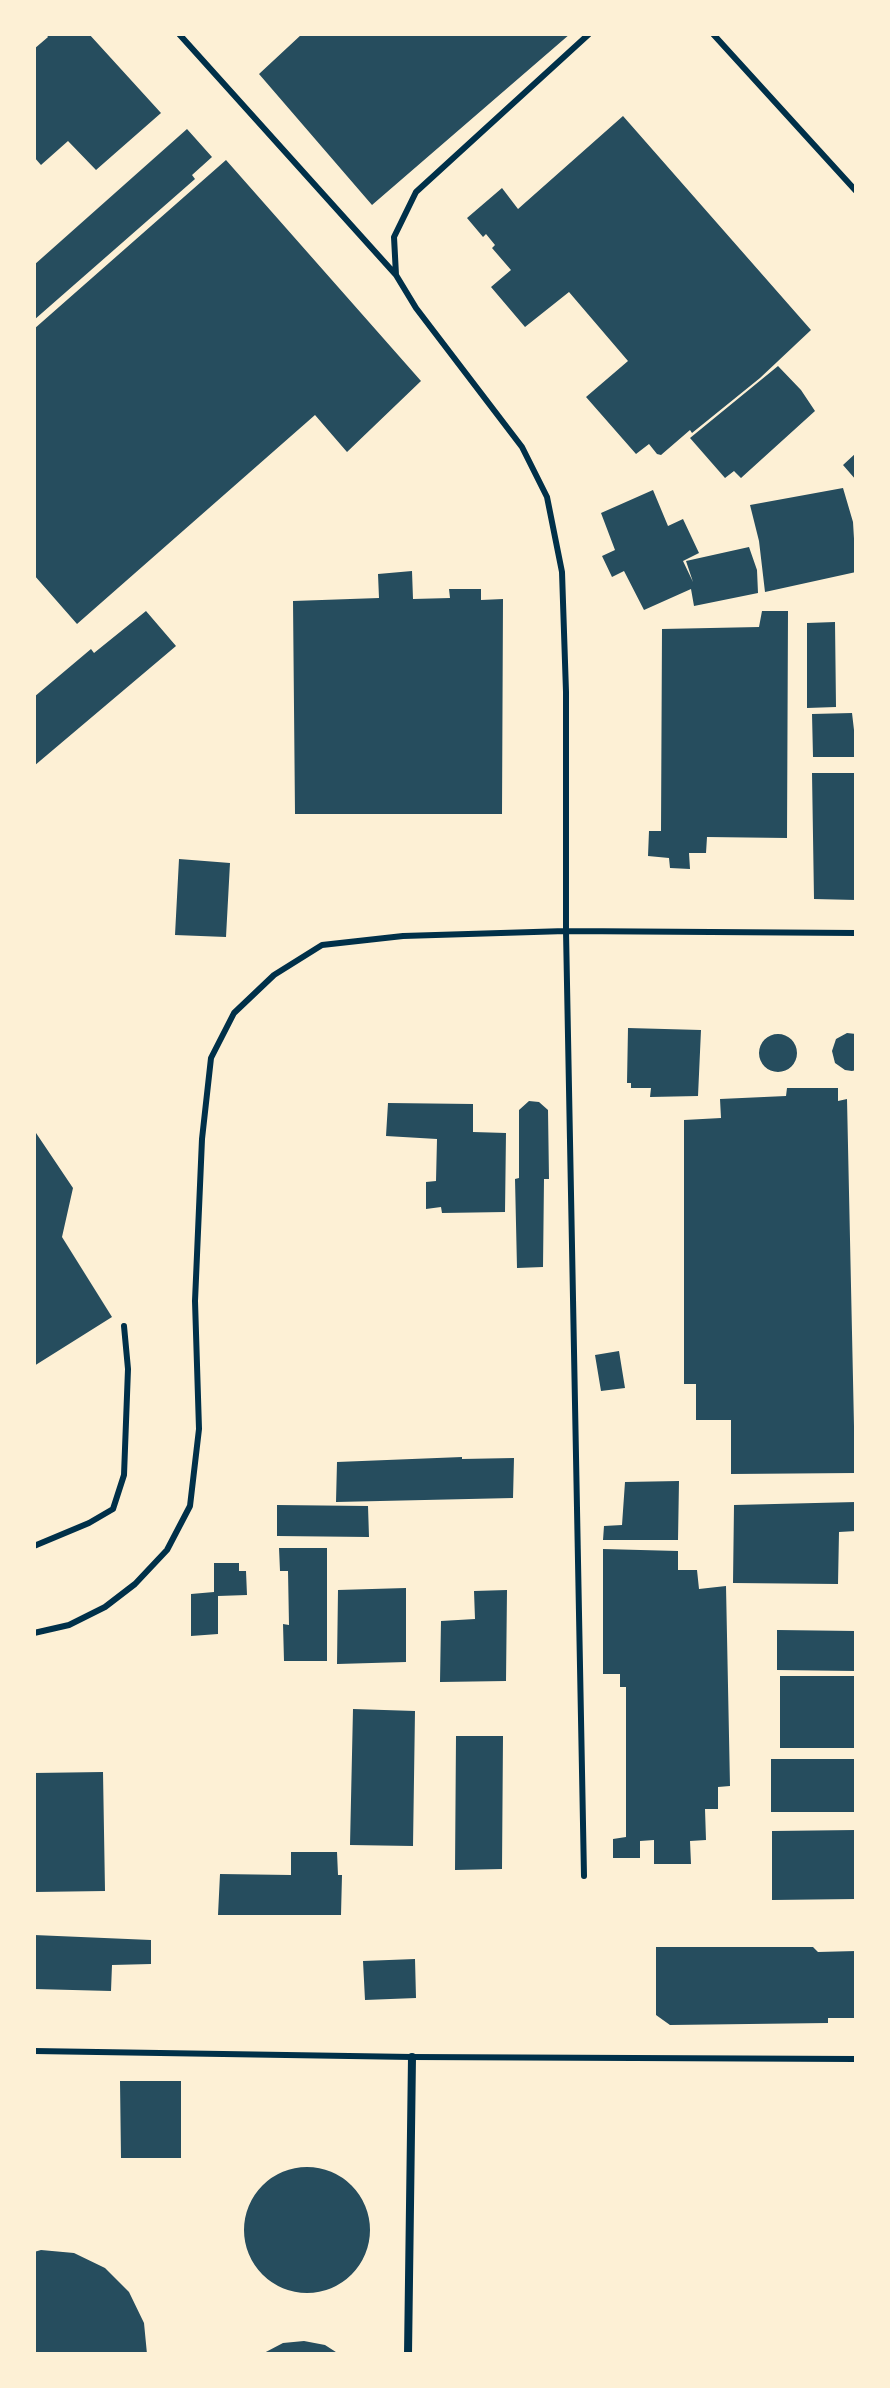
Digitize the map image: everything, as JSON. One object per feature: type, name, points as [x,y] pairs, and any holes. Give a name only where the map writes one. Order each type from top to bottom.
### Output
[{"type":"street","points":[[408,2354],[412,2057]]},
{"type":"lane","points":[[179,34],[396,275],[416,308],[522,447],[547,497],[562,572],[566,692],[566,931],[584,1876]]},
{"type":"lane","points":[[396,275],[394,237],[416,192],[589,34]]},
{"type":"lane","points":[[713,34],[856,191]]},
{"type":"lane","points":[[34,1633],[69,1625],[105,1607],[135,1584],[167,1550],[190,1506],[199,1429],[195,1301],[202,1139],[211,1058],[234,1013],[274,975],[322,945],[403,936],[566,931],[856,933]]},
{"type":"lane","points":[[34,1546],[89,1523],[113,1509],[124,1475],[128,1369],[124,1326]]},
{"type":"lane","points":[[34,2051],[856,2059]]},
{"type":"building","points":[[46,34],[89,34],[161,113],[96,170],[68,141],[41,165],[34,157],[34,49],[48,37]]},
{"type":"building","points":[[302,34],[570,34],[372,205],[259,74]]},
{"type":"building","points":[[623,116],[811,330],[760,378],[661,455],[649,444],[636,454],[586,397],[628,361],[569,292],[525,327],[491,287],[511,270],[492,248],[495,245],[486,234],[483,237],[467,218],[502,188],[518,209]]},
{"type":"building","points":[[187,129],[212,157],[192,175],[195,179],[34,320],[34,265]]},
{"type":"building","points":[[226,160],[421,381],[347,452],[315,415],[77,624],[34,575],[34,329]]},
{"type":"building","points":[[778,366],[801,390],[815,411],[741,478],[734,471],[725,478],[690,438]]},
{"type":"building","points":[[856,453],[856,480],[843,465]]},
{"type":"building","points":[[843,488],[853,522],[856,572],[765,592],[759,541],[750,505]]},
{"type":"building","points":[[653,490],[668,526],[683,519],[699,553],[683,561],[693,582],[686,561],[749,547],[757,570],[758,593],[694,606],[691,589],[644,610],[624,571],[612,577],[602,556],[615,550],[601,513]]},
{"type":"building","points":[[412,571],[413,599],[450,598],[449,589],[481,589],[481,600],[503,599],[502,814],[295,814],[293,601],[379,598],[378,574]]},
{"type":"building","points":[[146,611],[176,646],[34,766],[34,697],[91,649],[94,653]]},
{"type":"building","points":[[762,611],[788,611],[787,838],[707,837],[706,853],[689,853],[690,869],[670,868],[669,858],[648,856],[649,831],[661,831],[662,629],[759,627]]},
{"type":"building","points":[[835,622],[836,707],[807,708],[807,623]]},
{"type":"building","points":[[852,713],[856,730],[856,757],[813,757],[812,714]]},
{"type":"building","points":[[812,773],[856,773],[856,900],[814,899]]},
{"type":"building","points":[[179,859],[230,863],[226,937],[175,935]]},
{"type":"building","points":[[628,1028],[701,1030],[698,1096],[650,1097],[651,1088],[631,1088],[631,1083],[627,1083]]},
{"type":"building","points":[[847,1033],[856,1034],[856,1070],[852,1071],[835,1063],[832,1051],[836,1039]]},
{"type":"building","points":[[778,1034],[791,1040],[797,1053],[791,1066],[778,1072],[765,1066],[759,1053],[765,1040]]},
{"type":"building","points":[[787,1088],[838,1088],[838,1101],[847,1099],[855,1473],[731,1474],[731,1420],[696,1420],[696,1384],[684,1384],[684,1120],[721,1118],[720,1099],[786,1096]]},
{"type":"building","points":[[529,1101],[539,1102],[548,1110],[549,1179],[544,1179],[543,1267],[517,1268],[515,1179],[519,1178],[519,1110]]},
{"type":"building","points":[[388,1103],[473,1104],[473,1132],[506,1133],[505,1212],[442,1213],[441,1207],[426,1209],[426,1182],[436,1181],[437,1139],[386,1136]]},
{"type":"building","points":[[34,1130],[73,1188],[62,1237],[112,1317],[34,1366]]},
{"type":"building","points":[[619,1351],[625,1388],[601,1391],[595,1355]]},
{"type":"building","points":[[514,1458],[513,1498],[336,1502],[337,1462]]},
{"type":"building","points":[[679,1481],[678,1540],[603,1540],[604,1526],[622,1525],[625,1482]]},
{"type":"building","points":[[856,1502],[856,1531],[839,1532],[838,1584],[733,1583],[734,1505]]},
{"type":"building","points":[[277,1505],[368,1506],[369,1537],[277,1536]]},
{"type":"building","points":[[279,1548],[327,1548],[327,1661],[284,1661],[283,1624],[289,1625],[288,1571],[280,1571]]},
{"type":"building","points":[[603,1549],[678,1551],[678,1570],[697,1570],[699,1589],[726,1586],[730,1786],[718,1787],[718,1809],[705,1809],[706,1840],[690,1841],[691,1864],[654,1864],[654,1840],[640,1841],[640,1858],[613,1858],[613,1839],[626,1837],[626,1687],[620,1687],[620,1674],[603,1674]]},
{"type":"building","points":[[214,1563],[239,1563],[239,1571],[246,1571],[247,1595],[218,1596],[218,1634],[191,1636],[191,1594],[214,1592]]},
{"type":"building","points":[[406,1588],[406,1662],[337,1664],[338,1590]]},
{"type":"building","points":[[507,1590],[506,1681],[440,1682],[441,1621],[475,1619],[474,1591]]},
{"type":"building","points":[[777,1630],[856,1631],[856,1671],[777,1670]]},
{"type":"building","points":[[780,1676],[856,1676],[856,1748],[780,1748]]},
{"type":"building","points":[[353,1709],[415,1711],[413,1846],[350,1845]]},
{"type":"building","points":[[456,1736],[503,1736],[502,1869],[455,1870]]},
{"type":"building","points":[[771,1759],[856,1759],[856,1812],[771,1812]]},
{"type":"building","points":[[103,1772],[105,1891],[34,1892],[34,1773]]},
{"type":"building","points":[[856,1830],[856,1899],[772,1900],[772,1831]]},
{"type":"building","points":[[291,1852],[337,1852],[338,1875],[342,1875],[341,1915],[218,1915],[220,1874],[291,1875]]},
{"type":"building","points":[[34,1935],[151,1940],[151,1964],[112,1965],[111,1991],[34,1989]]},
{"type":"building","points":[[656,1947],[813,1947],[818,1952],[856,1951],[856,2018],[828,2018],[828,2023],[670,2025],[656,2015]]},
{"type":"building","points":[[415,1959],[416,1998],[365,2000],[363,1961]]},
{"type":"building","points":[[120,2081],[181,2081],[181,2158],[121,2158]]},
{"type":"building","points":[[307,2167],[331,2172],[351,2186],[365,2206],[370,2230],[365,2254],[351,2274],[331,2288],[307,2293],[283,2288],[263,2274],[249,2254],[244,2230],[249,2206],[263,2186],[283,2172]]},
{"type":"building","points":[[34,2252],[74,2253],[105,2268],[129,2292],[144,2323],[147,2354],[34,2354]]},
{"type":"building","points":[[304,2341],[325,2345],[339,2354],[262,2354],[283,2343]]}]
